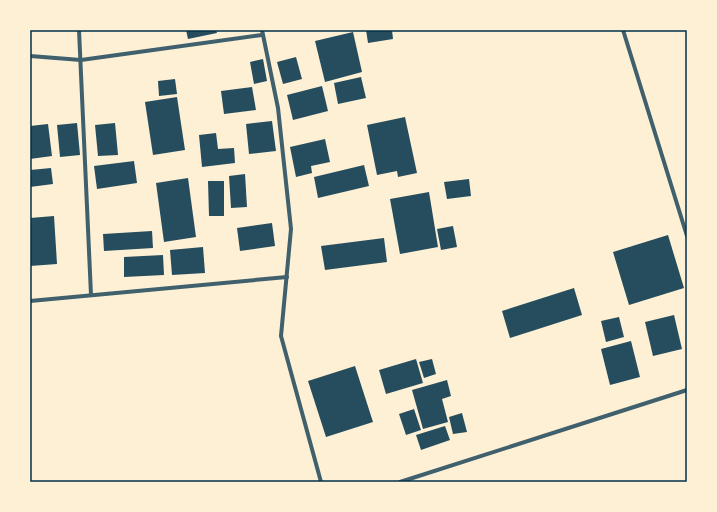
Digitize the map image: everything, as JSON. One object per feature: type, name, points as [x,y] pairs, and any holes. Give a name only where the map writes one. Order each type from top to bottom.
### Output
[{"type":"street","points":[[79,30],[91,295]]},
{"type":"street","points":[[623,30],[687,236]]},
{"type":"street","points":[[30,56],[81,60],[262,32],[278,108],[291,221],[281,336],[321,482]]},
{"type":"street","points":[[30,301],[287,277]]},
{"type":"street","points":[[400,482],[687,390]]},
{"type":"building","points":[[186,30],[216,30],[217,33],[188,39]]},
{"type":"building","points":[[366,30],[392,30],[393,39],[368,43]]},
{"type":"building","points":[[353,32],[362,72],[325,82],[315,41]]},
{"type":"building","points":[[296,57],[302,79],[283,84],[277,62]]},
{"type":"building","points":[[263,59],[267,81],[254,84],[250,62]]},
{"type":"building","points":[[361,77],[366,98],[338,104],[334,83]]},
{"type":"building","points":[[175,79],[177,94],[159,96],[158,81]]},
{"type":"building","points":[[322,86],[328,111],[293,120],[287,95]]},
{"type":"building","points":[[252,87],[256,110],[224,114],[221,91]]},
{"type":"building","points":[[177,97],[185,150],[153,155],[145,102]]},
{"type":"building","points":[[405,117],[417,173],[398,177],[397,171],[377,175],[367,125]]},
{"type":"building","points":[[272,121],[276,151],[249,154],[246,124]]},
{"type":"building","points":[[77,123],[80,155],[60,157],[57,125]]},
{"type":"building","points":[[115,123],[118,155],[98,156],[95,125]]},
{"type":"building","points":[[48,124],[52,156],[30,159],[30,126]]},
{"type":"building","points":[[216,133],[218,149],[234,148],[235,163],[202,167],[199,135]]},
{"type":"building","points":[[325,139],[330,162],[311,166],[312,173],[296,177],[290,147]]},
{"type":"building","points":[[134,161],[137,183],[97,189],[94,166]]},
{"type":"building","points":[[364,165],[369,186],[318,198],[314,177]]},
{"type":"building","points":[[51,168],[53,184],[30,187],[30,170]]},
{"type":"building","points":[[245,174],[247,207],[231,208],[229,176]]},
{"type":"building","points":[[188,178],[196,237],[164,242],[156,183]]},
{"type":"building","points":[[469,179],[471,196],[447,199],[444,182]]},
{"type":"building","points":[[208,181],[224,181],[224,216],[209,216]]},
{"type":"building","points":[[429,192],[438,247],[400,254],[390,199]]},
{"type":"building","points":[[54,216],[57,264],[30,266],[30,218]]},
{"type":"building","points":[[272,223],[275,246],[240,251],[237,228]]},
{"type":"building","points":[[453,226],[457,247],[441,250],[437,229]]},
{"type":"building","points":[[152,231],[153,248],[104,251],[103,234]]},
{"type":"building","points":[[668,235],[684,288],[629,305],[613,252]]},
{"type":"building","points":[[384,238],[387,262],[325,270],[321,246]]},
{"type":"building","points":[[203,247],[205,273],[172,275],[170,250]]},
{"type":"building","points":[[163,255],[164,275],[124,277],[124,257]]},
{"type":"building","points":[[574,288],[582,315],[510,338],[502,311]]},
{"type":"building","points":[[674,315],[682,349],[653,356],[645,322]]},
{"type":"building","points":[[619,317],[624,337],[606,342],[601,321]]},
{"type":"building","points":[[631,341],[640,377],[610,385],[601,349]]},
{"type":"building","points":[[416,359],[423,383],[386,394],[379,370]]},
{"type":"building","points":[[432,359],[436,374],[424,378],[419,362]]},
{"type":"building","points":[[355,366],[373,422],[326,437],[308,381]]},
{"type":"building","points":[[447,380],[451,396],[442,399],[448,422],[423,429],[412,390]]},
{"type":"building","points":[[414,409],[421,430],[406,435],[399,414]]},
{"type":"building","points":[[462,413],[467,432],[453,434],[449,417]]},
{"type":"building","points":[[445,426],[450,440],[421,450],[416,435]]}]
